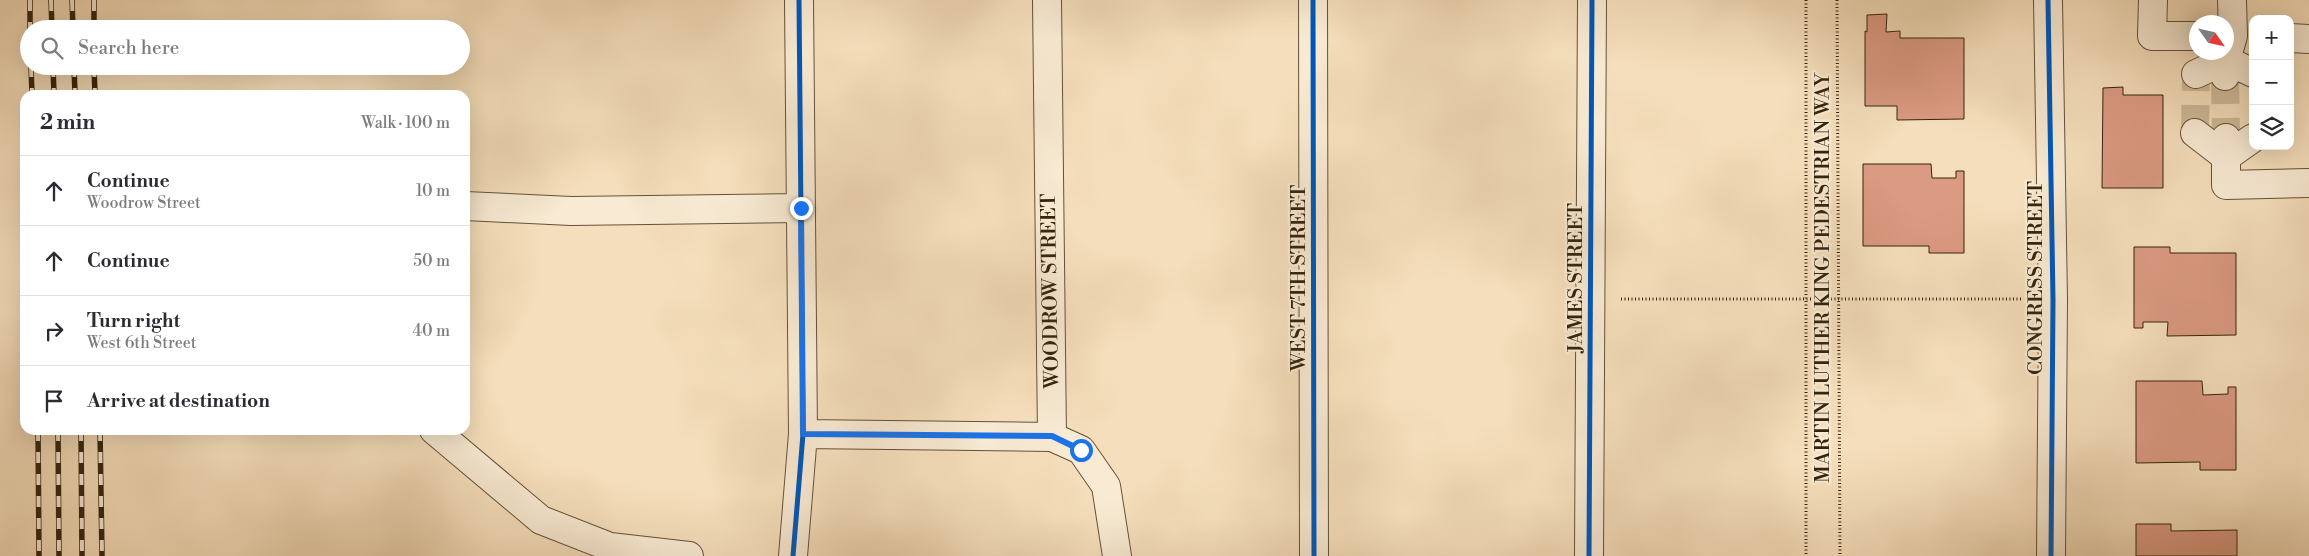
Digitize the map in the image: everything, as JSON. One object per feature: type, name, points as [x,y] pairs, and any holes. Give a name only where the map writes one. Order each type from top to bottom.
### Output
[{"type":"street","points":[[793,556],[803,434],[799,0]]},
{"type":"street","name":"WOODROW STREET","points":[[1047,0],[1052,436]]},
{"type":"street","name":"WEST 7TH STREET","points":[[1313,0],[1314,556]]},
{"type":"street","name":"JAMES STREET","points":[[1589,556],[1592,0]]},
{"type":"street","name":"CONGRESS STREET","points":[[2048,0],[2052,300],[2051,556]]},
{"type":"street","points":[[2153,0],[2152,36],[2189,36]]},
{"type":"street","points":[[2232,0],[2232,15]]},
{"type":"street","points":[[2294,38],[2309,39]]},
{"type":"street","points":[[2234,50],[2249,68]]},
{"type":"street","points":[[2196,74],[2217,60]]},
{"type":"street","points":[[2195,133],[2226,145],[2249,139]]},
{"type":"street","points":[[2226,145],[2226,185],[2309,184]]},
{"type":"street","points":[[470,206],[572,211],[801,208]]},
{"type":"street","points":[[803,434],[1052,436],[1081,450],[1106,486],[1117,556]]},
{"type":"street","points":[[440,435],[541,520],[610,547],[689,556]]},
{"type":"path","points":[[1590,299],[1838,298],[2052,300]]},
{"type":"building","points":[[1887,14],[1886,32],[1900,31],[1900,38],[1964,38],[1964,119],[1897,120],[1897,106],[1865,106],[1865,31],[1867,32],[1867,15]]},
{"type":"building","points":[[2123,87],[2123,95],[2163,95],[2163,188],[2102,188],[2103,88]]},
{"type":"building","points":[[1863,164],[1931,164],[1932,178],[1956,178],[1956,171],[1964,171],[1964,253],[1929,253],[1929,246],[1863,246]]},
{"type":"building","points":[[2134,247],[2170,247],[2170,253],[2236,253],[2236,335],[2167,336],[2168,322],[2143,322],[2143,328],[2134,328]]},
{"type":"building","points":[[2136,381],[2202,381],[2203,395],[2228,394],[2228,387],[2236,387],[2236,470],[2200,470],[2200,462],[2136,463]]},
{"type":"building","points":[[2136,524],[2171,524],[2171,531],[2237,530],[2237,556],[2136,556]]},
{"type":"tunnel","points":[[2195,133],[2196,74]]},
{"type":"tunnel","points":[[2225,76],[2226,134]]},
{"type":"railway","points":[[30,0],[30,20]]},
{"type":"railway","points":[[51,0],[52,20]]},
{"type":"railway","points":[[72,0],[73,20]]},
{"type":"railway","points":[[94,0],[94,20]]},
{"type":"railway","points":[[31,75],[32,90]]},
{"type":"railway","points":[[53,75],[54,90]]},
{"type":"railway","points":[[74,75],[75,90]]},
{"type":"railway","points":[[94,75],[95,90]]},
{"type":"railway","points":[[38,435],[39,556]]},
{"type":"railway","points":[[58,435],[59,556]]},
{"type":"railway","points":[[81,435],[82,556]]},
{"type":"railway","points":[[100,435],[102,556]]},
{"type":"cycle path","points":[[793,556],[803,434],[799,0]]},
{"type":"cycle path","points":[[1313,0],[1314,556]]},
{"type":"cycle path","points":[[1589,556],[1592,0]]},
{"type":"cycle path","points":[[2048,0],[2053,300],[2051,556]]},
{"type":"route","points":[[801,208],[803,434],[1052,436],[1081,450]]}]
